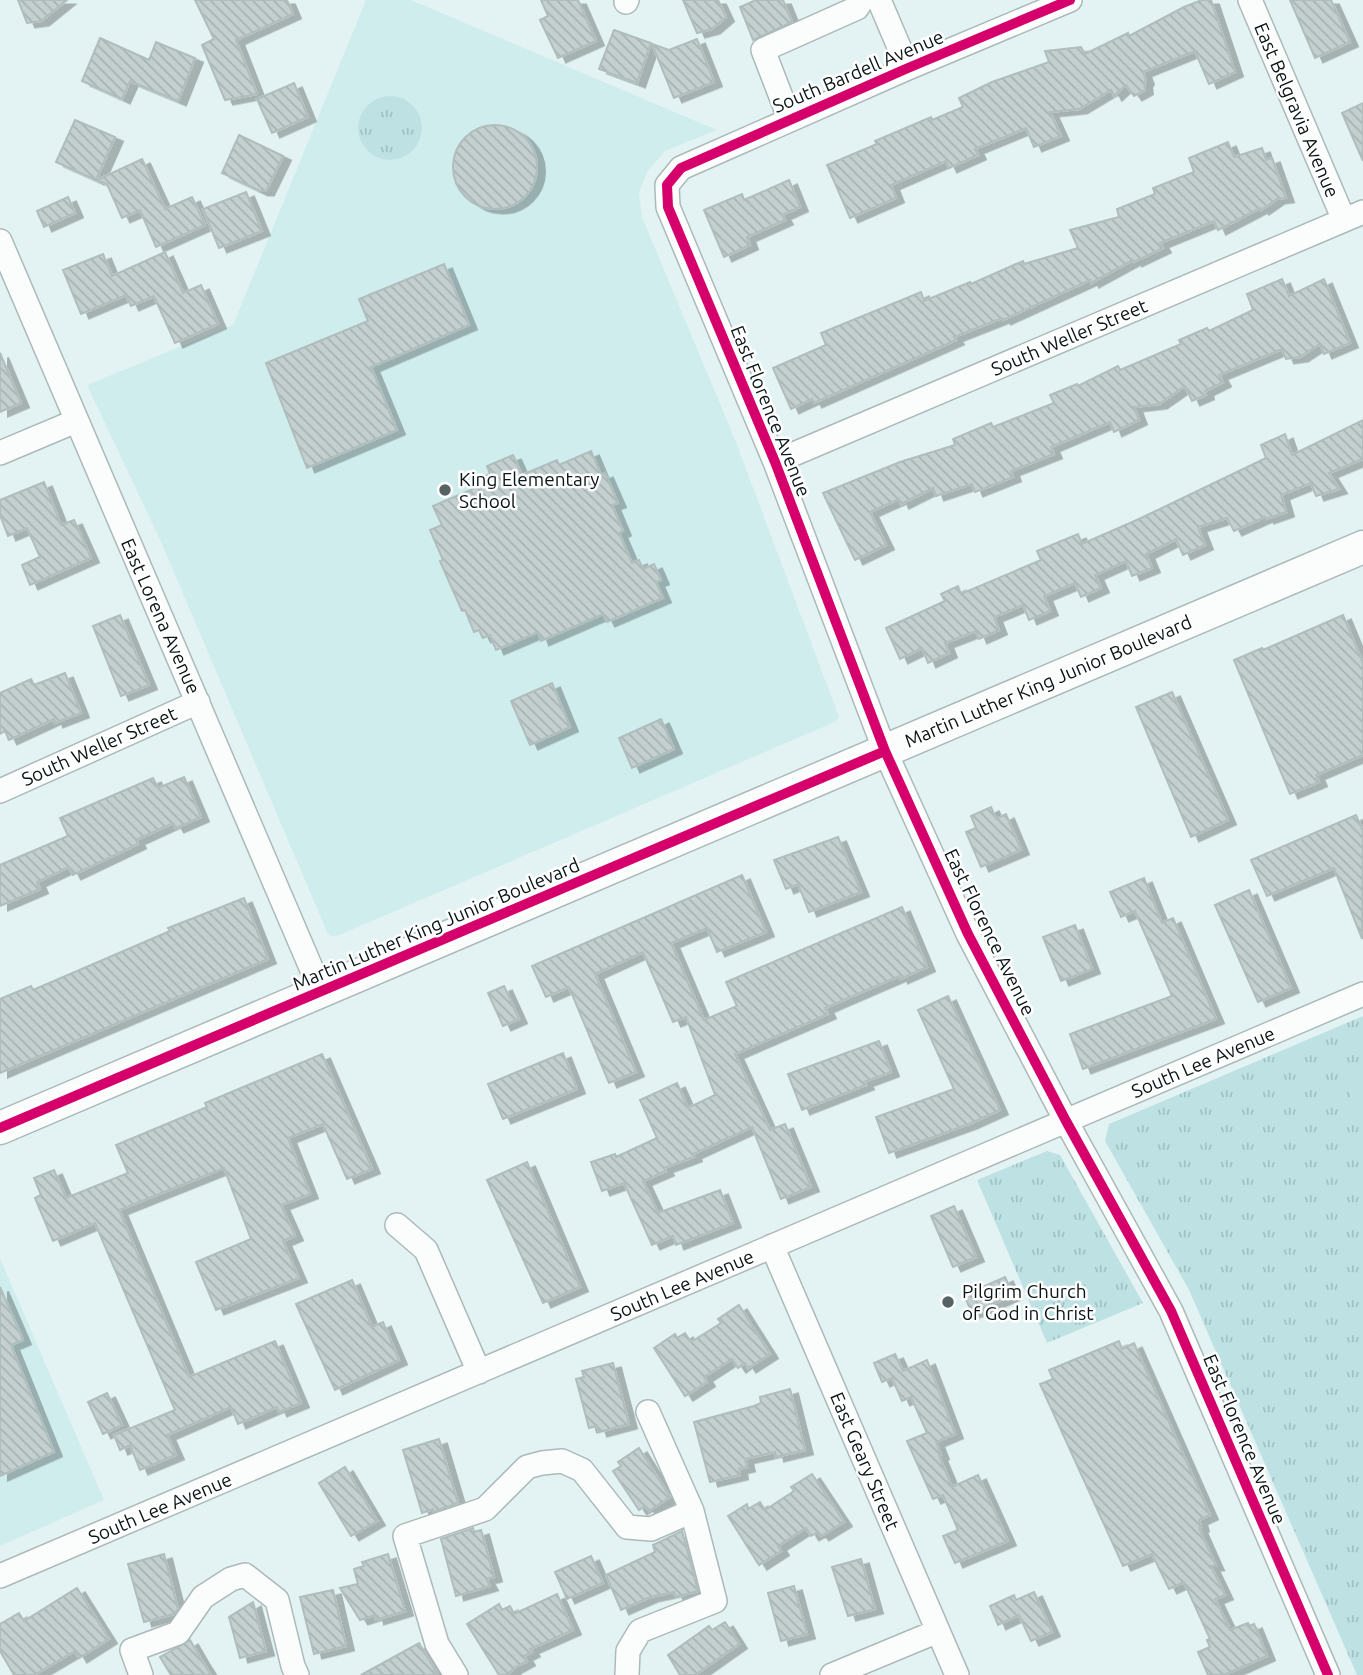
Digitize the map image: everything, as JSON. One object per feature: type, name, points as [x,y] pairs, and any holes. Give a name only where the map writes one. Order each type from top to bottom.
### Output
[{"type":"street","points":[[790,120],[763,50],[857,8],[862,0]]},
{"type":"street","points":[[879,0],[908,68]]},
{"type":"street","name":"South Bardell Avenue","points":[[667,185],[681,168],[1070,0]]},
{"type":"street","name":"East Belgravia Avenue","points":[[1250,0],[1354,216]]},
{"type":"street","name":"East Florence Avenue","points":[[667,185],[668,207],[775,462],[885,751],[968,933],[1066,1121],[1171,1311],[1328,1675]]},
{"type":"street","name":"South Weller Street","points":[[775,462],[1354,216]]},
{"type":"street","name":"East Lorena Avenue","points":[[0,241],[321,991]]},
{"type":"street","points":[[0,453],[76,421]]},
{"type":"street","name":"Martin Luther King Junior Boulevard","points":[[0,1128],[1363,547]]},
{"type":"street","name":"South Weller Street","points":[[0,791],[198,702]]},
{"type":"street","name":"South Lee Avenue","points":[[0,1576],[1363,994]]},
{"type":"street","points":[[397,1225],[426,1250],[480,1372]]},
{"type":"street","name":"East Geary Street","points":[[772,1247],[957,1675]]},
{"type":"street","points":[[627,1675],[628,1651],[640,1631],[715,1601],[692,1511],[648,1412]]},
{"type":"street","points":[[456,1675],[437,1644],[405,1536],[485,1509],[527,1468],[562,1461],[582,1470],[627,1527],[650,1529],[692,1511]]},
{"type":"street","points":[[141,1675],[132,1650],[178,1633],[203,1597],[231,1579],[245,1575],[276,1600],[293,1666],[298,1675]]},
{"type":"street","points":[[832,1675],[938,1631]]},
{"type":"shaded area","name":"King Elementary School","points":[[366,0],[411,0],[717,130],[665,151],[647,172],[639,193],[642,217],[734,437],[839,717],[835,722],[337,936],[331,936],[161,542],[87,385],[233,325]]},
{"type":"shaded area","points":[[0,1258],[104,1500],[0,1546]]},
{"type":"green space","points":[[390,96],[408,102],[416,110],[422,128],[416,146],[408,154],[390,160],[372,154],[364,146],[358,128],[364,110],[372,102]]},
{"type":"green space","points":[[1363,1016],[1363,1675],[1357,1675],[1189,1290],[1105,1141],[1109,1124]]},
{"type":"green space","points":[[1363,1061],[1363,1128],[1340,1071]]},
{"type":"green space","points":[[1047,1151],[1060,1155],[1143,1303],[1047,1343],[977,1180]]},
{"type":"building","points":[[18,0],[67,0],[41,21],[27,23]]},
{"type":"building","points":[[195,0],[287,0],[293,14],[236,40],[257,94],[225,100],[202,45],[214,39]]},
{"type":"building","points":[[541,0],[578,0],[596,41],[558,58],[540,20],[548,16]]},
{"type":"building","points":[[683,0],[718,0],[726,17],[712,29],[697,33]]},
{"type":"building","points":[[756,0],[783,0],[792,22],[753,40],[740,7]]},
{"type":"building","points":[[1202,0],[1211,0],[1235,72],[1209,84],[1195,51],[1143,72],[1145,90],[1134,96],[1126,85],[1114,96],[1111,90],[1079,109],[1050,112],[1061,136],[1034,147],[1026,128],[975,149],[978,155],[949,168],[946,161],[891,185],[896,198],[850,218],[827,165],[931,117],[932,120],[963,107],[959,98],[992,82],[1049,62],[1045,51],[1081,47],[1085,54]]},
{"type":"building","points":[[1290,0],[1331,0],[1350,42],[1315,58]]},
{"type":"building","points":[[614,30],[651,43],[637,83],[599,69]]},
{"type":"building","points":[[100,38],[149,60],[156,42],[195,58],[178,101],[130,81],[122,99],[82,81]]},
{"type":"building","points":[[697,39],[714,82],[674,98],[652,44],[669,50]]},
{"type":"building","points":[[294,83],[308,117],[272,133],[257,99]]},
{"type":"building","points":[[1363,103],[1363,161],[1342,113]]},
{"type":"building","points":[[75,120],[115,137],[96,180],[56,162]]},
{"type":"building","points":[[495,125],[511,128],[530,144],[537,167],[534,183],[518,202],[495,209],[479,206],[460,190],[453,167],[456,151],[472,132]]},
{"type":"building","points":[[239,135],[283,156],[266,191],[260,191],[222,173]]},
{"type":"building","points":[[1228,142],[1234,157],[1262,148],[1266,160],[1272,158],[1286,198],[1277,199],[1261,210],[1260,208],[1218,230],[1214,221],[1160,243],[1163,248],[1134,262],[1133,260],[1091,283],[1090,280],[1003,320],[1002,318],[954,337],[956,340],[814,403],[812,399],[791,409],[773,368],[826,345],[821,333],[921,292],[924,301],[1023,261],[1024,264],[1078,248],[1070,230],[1119,217],[1117,209],[1155,194],[1153,188],[1194,172],[1189,158]]},
{"type":"building","points":[[142,159],[165,209],[192,197],[205,225],[156,247],[140,210],[122,218],[107,184],[97,180]]},
{"type":"building","points":[[789,180],[800,207],[782,215],[785,220],[747,237],[750,245],[724,257],[704,210],[742,194],[744,200]]},
{"type":"building","points":[[246,192],[262,231],[219,248],[203,209]]},
{"type":"building","points":[[68,197],[75,213],[44,227],[37,211]]},
{"type":"building","points":[[165,252],[183,293],[201,285],[218,324],[175,343],[154,296],[131,306],[126,295],[81,314],[63,270],[103,254],[112,276]]},
{"type":"building","points":[[444,264],[469,325],[371,367],[397,430],[307,468],[266,363],[368,321],[359,299]]},
{"type":"building","points":[[1282,279],[1289,296],[1324,279],[1350,343],[1324,354],[1320,344],[1300,357],[1286,359],[1282,349],[1219,375],[1223,382],[1205,391],[1206,395],[1192,401],[1185,386],[1159,404],[1134,407],[1139,420],[1114,432],[1110,422],[1051,447],[1054,454],[1011,471],[1013,477],[975,492],[972,484],[936,496],[933,488],[901,504],[899,499],[870,512],[886,545],[855,560],[823,493],[900,462],[955,445],[953,439],[991,423],[993,427],[1054,403],[1050,395],[1077,384],[1078,386],[1118,366],[1120,370],[1181,344],[1179,340],[1207,328],[1209,331],[1253,310],[1247,294]]},
{"type":"building","points":[[0,353],[21,403],[0,412]]},
{"type":"building","points":[[1363,420],[1363,459],[1329,473],[1339,489],[1316,496],[1311,483],[1281,495],[1286,512],[1266,519],[1265,517],[1234,531],[1227,518],[1198,527],[1205,545],[1183,555],[1176,539],[1146,554],[1152,568],[1132,576],[1126,561],[1095,575],[1101,588],[1081,597],[1075,583],[1044,596],[1050,611],[1029,620],[1023,605],[994,617],[999,630],[979,639],[976,631],[945,643],[949,653],[928,663],[922,648],[900,659],[886,628],[945,601],[941,594],[958,586],[961,594],[1041,560],[1037,551],[1078,534],[1082,544],[1139,519],[1266,458],[1261,445],[1285,434],[1292,455]]},
{"type":"building","points":[[591,451],[601,475],[605,473],[618,503],[612,505],[623,531],[619,533],[632,563],[639,560],[643,569],[654,564],[661,580],[656,582],[663,598],[607,622],[603,614],[541,641],[538,632],[496,650],[490,635],[483,638],[479,630],[474,632],[440,561],[443,560],[430,530],[442,525],[433,506],[473,489],[471,482],[490,474],[487,466],[513,455],[522,475],[557,460],[559,465]]},
{"type":"building","points":[[44,482],[61,525],[74,520],[91,558],[30,585],[22,565],[40,557],[27,528],[8,536],[0,515],[0,500]]},
{"type":"building","points":[[120,615],[149,685],[121,696],[93,626]]},
{"type":"building","points":[[1343,615],[1363,663],[1363,755],[1316,775],[1319,782],[1290,794],[1234,660]]},
{"type":"building","points":[[65,673],[81,713],[55,723],[54,719],[9,740],[5,731],[0,734],[0,693],[31,679],[34,685]]},
{"type":"building","points":[[552,683],[570,727],[530,745],[511,701]]},
{"type":"building","points":[[1172,692],[1228,820],[1191,837],[1136,707]]},
{"type":"building","points":[[661,719],[674,749],[632,768],[619,738]]},
{"type":"building","points":[[184,777],[201,817],[176,828],[173,823],[136,840],[138,844],[73,875],[69,867],[37,882],[40,889],[0,906],[0,865],[68,836],[60,818],[153,778],[158,788]]},
{"type":"building","points":[[991,807],[996,819],[1006,814],[1021,850],[981,867],[966,832],[976,828],[971,816]]},
{"type":"building","points":[[1356,815],[1363,831],[1362,939],[1334,868],[1267,896],[1251,860]]},
{"type":"building","points":[[838,837],[861,892],[809,912],[798,884],[786,889],[774,860]]},
{"type":"building","points":[[742,875],[766,932],[717,952],[707,928],[671,943],[704,1020],[737,1006],[726,982],[902,907],[927,967],[825,1008],[828,1014],[735,1054],[770,1130],[785,1124],[811,1187],[781,1199],[752,1127],[693,1154],[694,1157],[664,1168],[666,1171],[643,1181],[658,1213],[720,1190],[733,1223],[676,1245],[673,1236],[652,1245],[624,1183],[602,1191],[591,1162],[615,1154],[616,1157],[657,1138],[640,1100],[677,1083],[688,1108],[715,1095],[686,1017],[673,1022],[643,952],[595,974],[636,1072],[609,1083],[569,987],[546,997],[532,966]]},
{"type":"building","points":[[1144,878],[1162,923],[1173,918],[1216,1019],[1083,1069],[1070,1034],[1172,996],[1135,911],[1121,917],[1110,892]]},
{"type":"building","points":[[1249,890],[1291,988],[1258,1002],[1215,905]]},
{"type":"building","points":[[244,898],[268,959],[0,1073],[0,999],[31,986],[33,990],[170,931],[168,928]]},
{"type":"building","points":[[1075,925],[1092,969],[1061,981],[1043,937]]},
{"type":"building","points":[[504,986],[519,1019],[503,1026],[488,993]]},
{"type":"building","points":[[948,996],[1000,1110],[889,1153],[876,1117],[954,1089],[918,1010]]},
{"type":"building","points":[[879,1041],[891,1072],[864,1082],[866,1085],[802,1110],[788,1074]]},
{"type":"building","points":[[563,1053],[577,1089],[503,1119],[488,1084]]},
{"type":"building","points":[[322,1054],[372,1169],[347,1179],[323,1124],[288,1138],[310,1194],[281,1205],[295,1236],[283,1241],[299,1278],[216,1310],[196,1262],[251,1239],[224,1168],[119,1210],[189,1377],[275,1341],[301,1403],[279,1412],[277,1407],[238,1424],[231,1407],[167,1435],[176,1455],[140,1470],[130,1445],[120,1450],[114,1435],[175,1410],[95,1223],[53,1241],[35,1198],[41,1195],[34,1178],[54,1170],[66,1198],[128,1173],[116,1145],[207,1107],[205,1103]]},
{"type":"building","points":[[527,1162],[580,1287],[543,1303],[487,1180]]},
{"type":"building","points":[[954,1206],[976,1257],[953,1267],[931,1216]]},
{"type":"building","points":[[1005,1277],[1013,1295],[972,1313],[964,1295]]},
{"type":"building","points":[[352,1280],[372,1327],[383,1322],[399,1360],[335,1390],[296,1304]]},
{"type":"building","points":[[0,1287],[23,1340],[11,1345],[54,1452],[0,1476]]},
{"type":"building","points":[[739,1305],[770,1354],[748,1368],[745,1363],[738,1368],[732,1359],[704,1377],[707,1382],[685,1396],[654,1348],[675,1334],[677,1338],[685,1333],[691,1342],[721,1323],[718,1319]]},
{"type":"building","points":[[1119,1341],[1122,1349],[1134,1343],[1210,1515],[1199,1520],[1199,1528],[1216,1566],[1211,1566],[1225,1595],[1215,1599],[1230,1630],[1248,1623],[1250,1626],[1254,1624],[1267,1656],[1224,1675],[1208,1675],[1198,1652],[1210,1647],[1207,1640],[1210,1639],[1184,1582],[1169,1589],[1152,1554],[1123,1566],[1040,1384],[1053,1379],[1049,1370]]},
{"type":"building","points":[[895,1354],[903,1371],[927,1360],[955,1434],[936,1442],[952,1487],[978,1475],[1008,1541],[955,1563],[943,1536],[958,1530],[943,1495],[933,1499],[907,1441],[927,1433],[911,1397],[902,1401],[892,1378],[882,1382],[874,1363]]},
{"type":"building","points":[[613,1363],[629,1424],[599,1432],[597,1426],[589,1428],[576,1379],[584,1377],[582,1371]]},
{"type":"building","points":[[790,1389],[805,1450],[776,1457],[775,1452],[745,1459],[747,1467],[739,1469],[740,1475],[710,1482],[694,1422],[754,1406],[761,1403],[760,1397]]},
{"type":"building","points":[[107,1393],[122,1425],[103,1434],[88,1402]]},
{"type":"building","points":[[439,1439],[458,1503],[422,1513],[403,1450]]},
{"type":"building","points":[[639,1448],[670,1497],[649,1511],[645,1506],[639,1510],[613,1471],[621,1466],[618,1462]]},
{"type":"building","points":[[345,1467],[377,1521],[351,1536],[319,1483]]},
{"type":"building","points":[[812,1474],[844,1522],[821,1536],[818,1532],[811,1536],[806,1528],[778,1546],[781,1551],[759,1565],[728,1516],[747,1504],[748,1509],[760,1502],[765,1510],[794,1491],[791,1487]]},
{"type":"building","points":[[473,1528],[474,1532],[481,1530],[494,1577],[486,1579],[490,1586],[456,1596],[441,1539]]},
{"type":"building","points":[[682,1531],[698,1591],[676,1597],[674,1592],[650,1597],[621,1610],[606,1575],[655,1552],[653,1545]]},
{"type":"building","points":[[164,1554],[178,1609],[174,1614],[144,1622],[128,1564]]},
{"type":"building","points":[[388,1554],[405,1611],[376,1620],[375,1615],[360,1620],[340,1588],[358,1584],[354,1569],[364,1566],[362,1562]]},
{"type":"building","points":[[591,1556],[603,1583],[567,1599],[555,1572]]},
{"type":"building","points":[[861,1559],[875,1609],[848,1616],[832,1567]]},
{"type":"building","points":[[794,1586],[807,1634],[781,1641],[768,1593]]},
{"type":"building","points":[[77,1588],[109,1639],[79,1658],[75,1651],[34,1675],[14,1675],[0,1651],[0,1624],[19,1613],[24,1621]]},
{"type":"building","points":[[333,1590],[346,1646],[314,1654],[300,1597]]},
{"type":"building","points":[[1034,1592],[1052,1632],[1031,1641],[1019,1615],[998,1625],[990,1606],[1014,1595],[1016,1600]]},
{"type":"building","points":[[557,1594],[573,1630],[530,1649],[532,1652],[524,1656],[527,1661],[507,1675],[499,1675],[467,1624],[499,1604],[502,1610],[510,1606],[514,1614]]},
{"type":"building","points":[[253,1602],[266,1651],[240,1658],[229,1617]]},
{"type":"building","points":[[725,1622],[739,1644],[695,1675],[680,1675],[668,1655],[709,1626],[712,1630]]},
{"type":"building","points":[[190,1640],[211,1675],[171,1675],[160,1657]]},
{"type":"building","points":[[419,1643],[438,1675],[361,1675],[392,1658]]},
{"type":"cycle path","points":[[1070,0],[681,168],[667,185],[668,207],[775,462],[885,751],[968,934],[1066,1121],[1171,1311],[1328,1675]]},
{"type":"cycle path","points":[[0,1128],[885,751]]},
{"type":"place","name":"King Elementary School","points":[[445,490]]},
{"type":"place","name":"Pilgrim Church of God in Christ","points":[[948,1302]]}]
